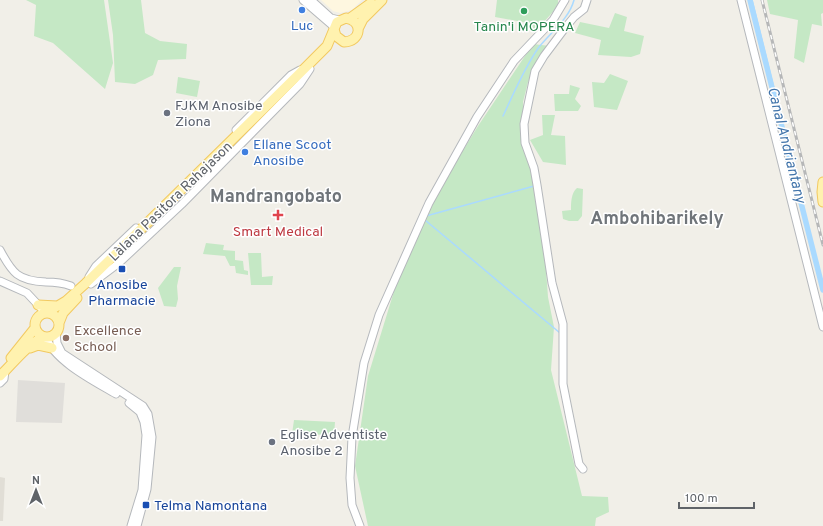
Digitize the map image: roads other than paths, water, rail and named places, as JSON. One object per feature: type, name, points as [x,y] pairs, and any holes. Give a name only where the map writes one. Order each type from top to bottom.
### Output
[{"type":"main road","points":[[350,19],[375,0]]},
{"type":"main road","points":[[358,29],[355,22],[346,18],[339,20],[334,29],[336,36],[344,42],[351,40],[358,32],[363,19],[382,0]]},
{"type":"main road","name":"Làlana Pasitora Rahajason","points":[[58,323],[63,313],[88,284],[308,67],[327,46],[334,29]]},
{"type":"main road","name":"Làlana Pasitora Rahajason","points":[[308,67],[331,49],[344,42]]},
{"type":"main road","points":[[823,182],[823,202]]},
{"type":"main road","name":"Làlana Pasitora Rahajason","points":[[46,313],[88,284]]},
{"type":"main road","points":[[38,305],[58,306]]},
{"type":"main road","points":[[2,371],[36,341],[45,337],[50,337],[56,333],[58,323],[53,315],[46,313],[38,316],[34,323],[39,335],[45,337]]},
{"type":"main road","points":[[2,371],[35,328]]},
{"type":"main road","points":[[24,352],[38,345],[45,345],[52,348]]},
{"type":"street","points":[[303,0],[332,25],[334,29]]},
{"type":"street","points":[[311,0],[332,18],[339,20]]},
{"type":"street","points":[[360,526],[352,504],[350,478],[352,437],[364,363],[379,315],[429,203],[477,117],[514,61],[553,20],[565,0]]},
{"type":"street","points":[[583,469],[579,464],[563,384],[563,324],[552,283],[538,185],[534,168],[525,144],[524,124],[535,71],[544,56],[565,28],[574,17],[584,9],[587,0]]},
{"type":"street","points":[[741,0],[823,327]]},
{"type":"street","points":[[0,250],[10,268],[17,276],[35,281],[54,282],[71,286]]},
{"type":"street","points":[[0,281],[27,294],[46,313]]},
{"type":"street","points":[[56,333],[56,343],[62,353],[143,406],[148,414],[152,438],[147,489],[137,526]]},
{"type":"street","points":[[45,337],[61,359],[135,406],[140,412],[144,422],[146,436],[142,490],[131,526]]},
{"type":"street","points":[[0,383],[4,379],[2,371]]},
{"type":"waterway","name":"Canal Andriantany","points":[[503,116],[529,63],[539,47],[564,19],[572,7],[574,0]]},
{"type":"waterway","name":"Canal Andriantany","points":[[750,0],[823,290]]},
{"type":"waterway","name":"Canal Andriantany","points":[[752,0],[823,287]]},
{"type":"waterway","points":[[426,216],[534,186]]},
{"type":"waterway","points":[[425,220],[560,333]]},
{"type":"railway","points":[[762,0],[823,245]]},
{"type":"place","name":"Luc","points":[[302,10]]},
{"type":"place","name":"Tanin'i MOPERA","points":[[524,11]]},
{"type":"place","name":"FJKM Anosibe Ziona","points":[[167,113]]},
{"type":"place","name":"Ellane Scoot Anosibe","points":[[245,152]]},
{"type":"place","name":"Smart Medical","points":[[278,215]]},
{"type":"place","name":"Anosibe Pharmacie","points":[[122,269]]},
{"type":"place","name":"Excellence School","points":[[66,338]]},
{"type":"place","name":"Eglise Adventiste Anosibe 2","points":[[272,442]]},
{"type":"place","name":"Telma Namontana","points":[[146,505]]},
{"type":"district","name":"Mandrangobato","points":[[276,196]]},
{"type":"district","name":"Ambohibarikely","points":[[657,218]]}]
